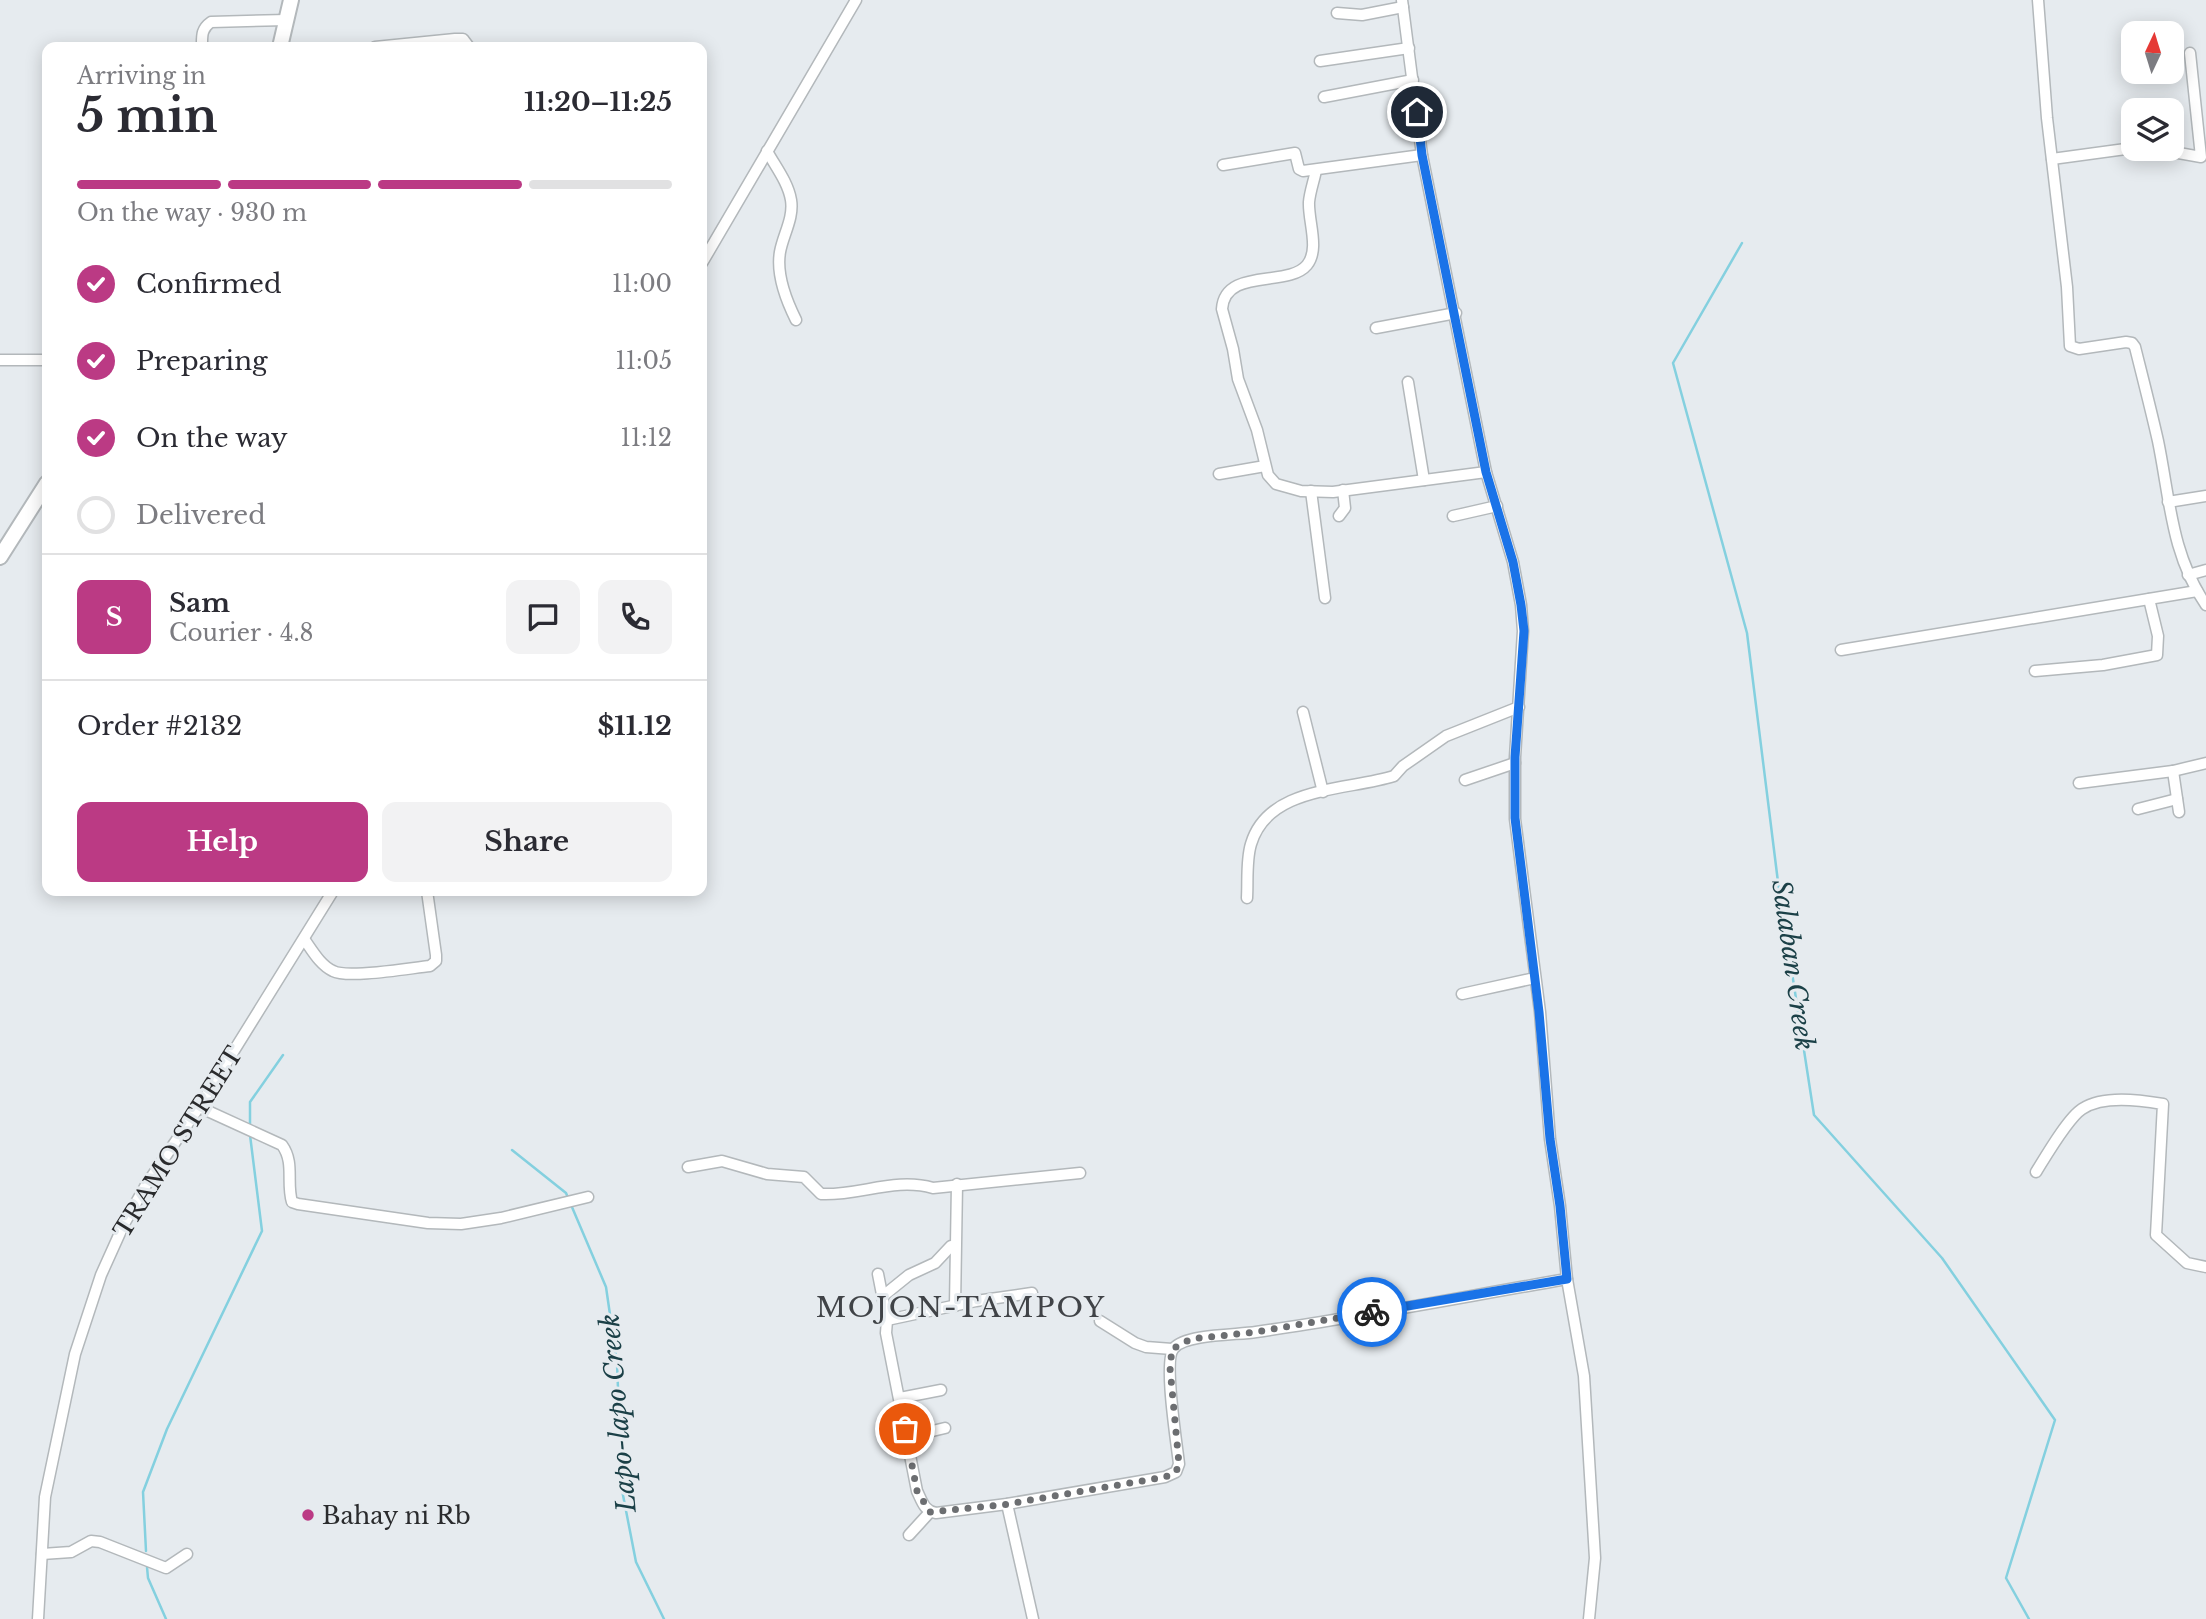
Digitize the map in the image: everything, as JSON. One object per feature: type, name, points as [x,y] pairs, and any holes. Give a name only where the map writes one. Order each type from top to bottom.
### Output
[{"type":"highway","points":[[281,42],[292,0]]},
{"type":"highway","points":[[0,557],[42,491]]},
{"type":"street","points":[[707,254],[856,0]]},
{"type":"street","points":[[2038,0],[2067,287],[2070,346],[2080,349],[2126,342],[2135,347],[2158,443],[2177,545],[2188,575],[2206,605]]},
{"type":"street","points":[[1337,13],[1362,15],[1402,4],[1422,155],[1486,472],[1513,562],[1521,605],[1524,631],[1515,763],[1515,818],[1567,1279],[1584,1376],[1595,1558],[1589,1619]]},
{"type":"street","points":[[202,42],[205,26],[211,22],[287,20]]},
{"type":"street","points":[[419,42],[455,38],[465,42]]},
{"type":"street","points":[[1320,61],[1409,48]]},
{"type":"street","points":[[2184,154],[2204,157],[2190,54]]},
{"type":"street","points":[[1324,97],[1413,80]]},
{"type":"street","points":[[2052,159],[2121,150]]},
{"type":"street","points":[[767,151],[788,189],[791,201],[791,213],[780,252],[779,268],[796,320]]},
{"type":"street","points":[[1223,165],[1295,153],[1301,171],[1422,155]]},
{"type":"street","points":[[1316,170],[1309,202],[1313,249],[1309,263],[1298,272],[1236,286],[1226,294],[1222,302],[1234,349],[1238,379],[1257,430],[1268,475],[1276,484],[1288,489],[1311,492],[1486,472]]},
{"type":"street","points":[[1376,328],[1456,313]]},
{"type":"street","points":[[0,360],[42,360]]},
{"type":"street","points":[[1408,382],[1424,480]]},
{"type":"street","points":[[1219,474],[1265,466]]},
{"type":"street","points":[[1339,516],[1345,508],[1343,490]]},
{"type":"street","points":[[1311,492],[1325,598]]},
{"type":"street","points":[[2168,502],[2206,496]]},
{"type":"street","points":[[1453,516],[1497,506]]},
{"type":"street","points":[[2188,575],[2206,570]]},
{"type":"street","points":[[1841,650],[2197,591]]},
{"type":"street","points":[[2035,671],[2103,665],[2156,656],[2158,643],[2149,599]]},
{"type":"street","points":[[1247,898],[1250,846],[1256,831],[1267,817],[1283,804],[1298,798],[1394,776],[1403,766],[1446,736],[1518,706]]},
{"type":"street","points":[[1303,712],[1323,792]]},
{"type":"street","points":[[1465,780],[1515,763]]},
{"type":"street","points":[[2079,783],[2173,771],[2206,763]]},
{"type":"street","points":[[2173,771],[2179,812]]},
{"type":"street","points":[[2138,808],[2177,799]]},
{"type":"street","name":"TRAMO STREET","points":[[38,1619],[45,1497],[72,1367],[101,1275],[124,1224],[146,1185],[199,1107],[330,896]]},
{"type":"street","points":[[304,939],[319,960],[333,971],[348,975],[430,966],[436,961],[436,955],[428,896]]},
{"type":"street","points":[[1462,994],[1535,978]]},
{"type":"street","points":[[2036,1172],[2080,1110],[2095,1103],[2121,1101],[2163,1104],[2156,1235],[2187,1263],[2206,1267]]},
{"type":"street","points":[[199,1107],[282,1145],[288,1154],[290,1166],[290,1195],[292,1202],[298,1205],[428,1223],[461,1224],[502,1218],[588,1197]]},
{"type":"street","points":[[688,1167],[722,1161],[767,1174],[804,1177],[821,1194],[916,1183],[933,1188],[1080,1173]]},
{"type":"street","points":[[955,1306],[957,1184]]},
{"type":"street","points":[[883,1296],[909,1275],[935,1263],[951,1246]]},
{"type":"street","points":[[878,1273],[887,1320],[886,1333],[917,1491],[930,1512]]},
{"type":"street","points":[[1100,1321],[1135,1343],[1146,1347],[1172,1349],[1191,1339],[1256,1332],[1567,1279]]},
{"type":"street","points":[[887,1320],[976,1301],[1032,1293]]},
{"type":"street","points":[[909,1535],[930,1512],[1007,1504],[1165,1477],[1176,1472],[1179,1464],[1171,1387],[1172,1349]]},
{"type":"street","points":[[900,1398],[941,1390]]},
{"type":"street","points":[[907,1437],[945,1428]]},
{"type":"street","points":[[1007,1504],[1033,1619]]},
{"type":"street","points":[[42,1554],[71,1552],[91,1541],[100,1542],[166,1568],[187,1554]]},
{"type":"waterway","name":"Salaban Creek","points":[[1742,243],[1673,363],[1747,633],[1778,882],[1814,1115],[1942,1258],[2055,1420],[2006,1578],[2029,1619]]},
{"type":"waterway","points":[[250,1128],[250,1102],[283,1055]]},
{"type":"waterway","points":[[146,1551],[143,1492],[167,1429],[262,1231],[250,1135]]},
{"type":"waterway","name":"Lapo-lapo Creek","points":[[512,1150],[566,1193],[606,1287],[617,1363],[622,1490],[636,1562],[664,1619]]},
{"type":"waterway","points":[[147,1567],[148,1578],[166,1619]]},
{"type":"way so far","points":[[905,1429],[917,1491],[930,1512],[1002,1505],[1165,1477],[1176,1472],[1179,1464],[1171,1387],[1172,1349],[1191,1339],[1256,1332],[1372,1312]]},
{"type":"place","name":"Bahay ni Rb","points":[[308,1515]]},
{"type":"district","name":"MOJON-TAMPOY","points":[[961,1307]]},
{"type":"route","points":[[1372,1312],[1567,1279],[1550,1139],[1539,1012],[1515,818],[1515,757],[1524,631],[1521,605],[1513,562],[1486,472],[1422,155],[1417,112]]}]
